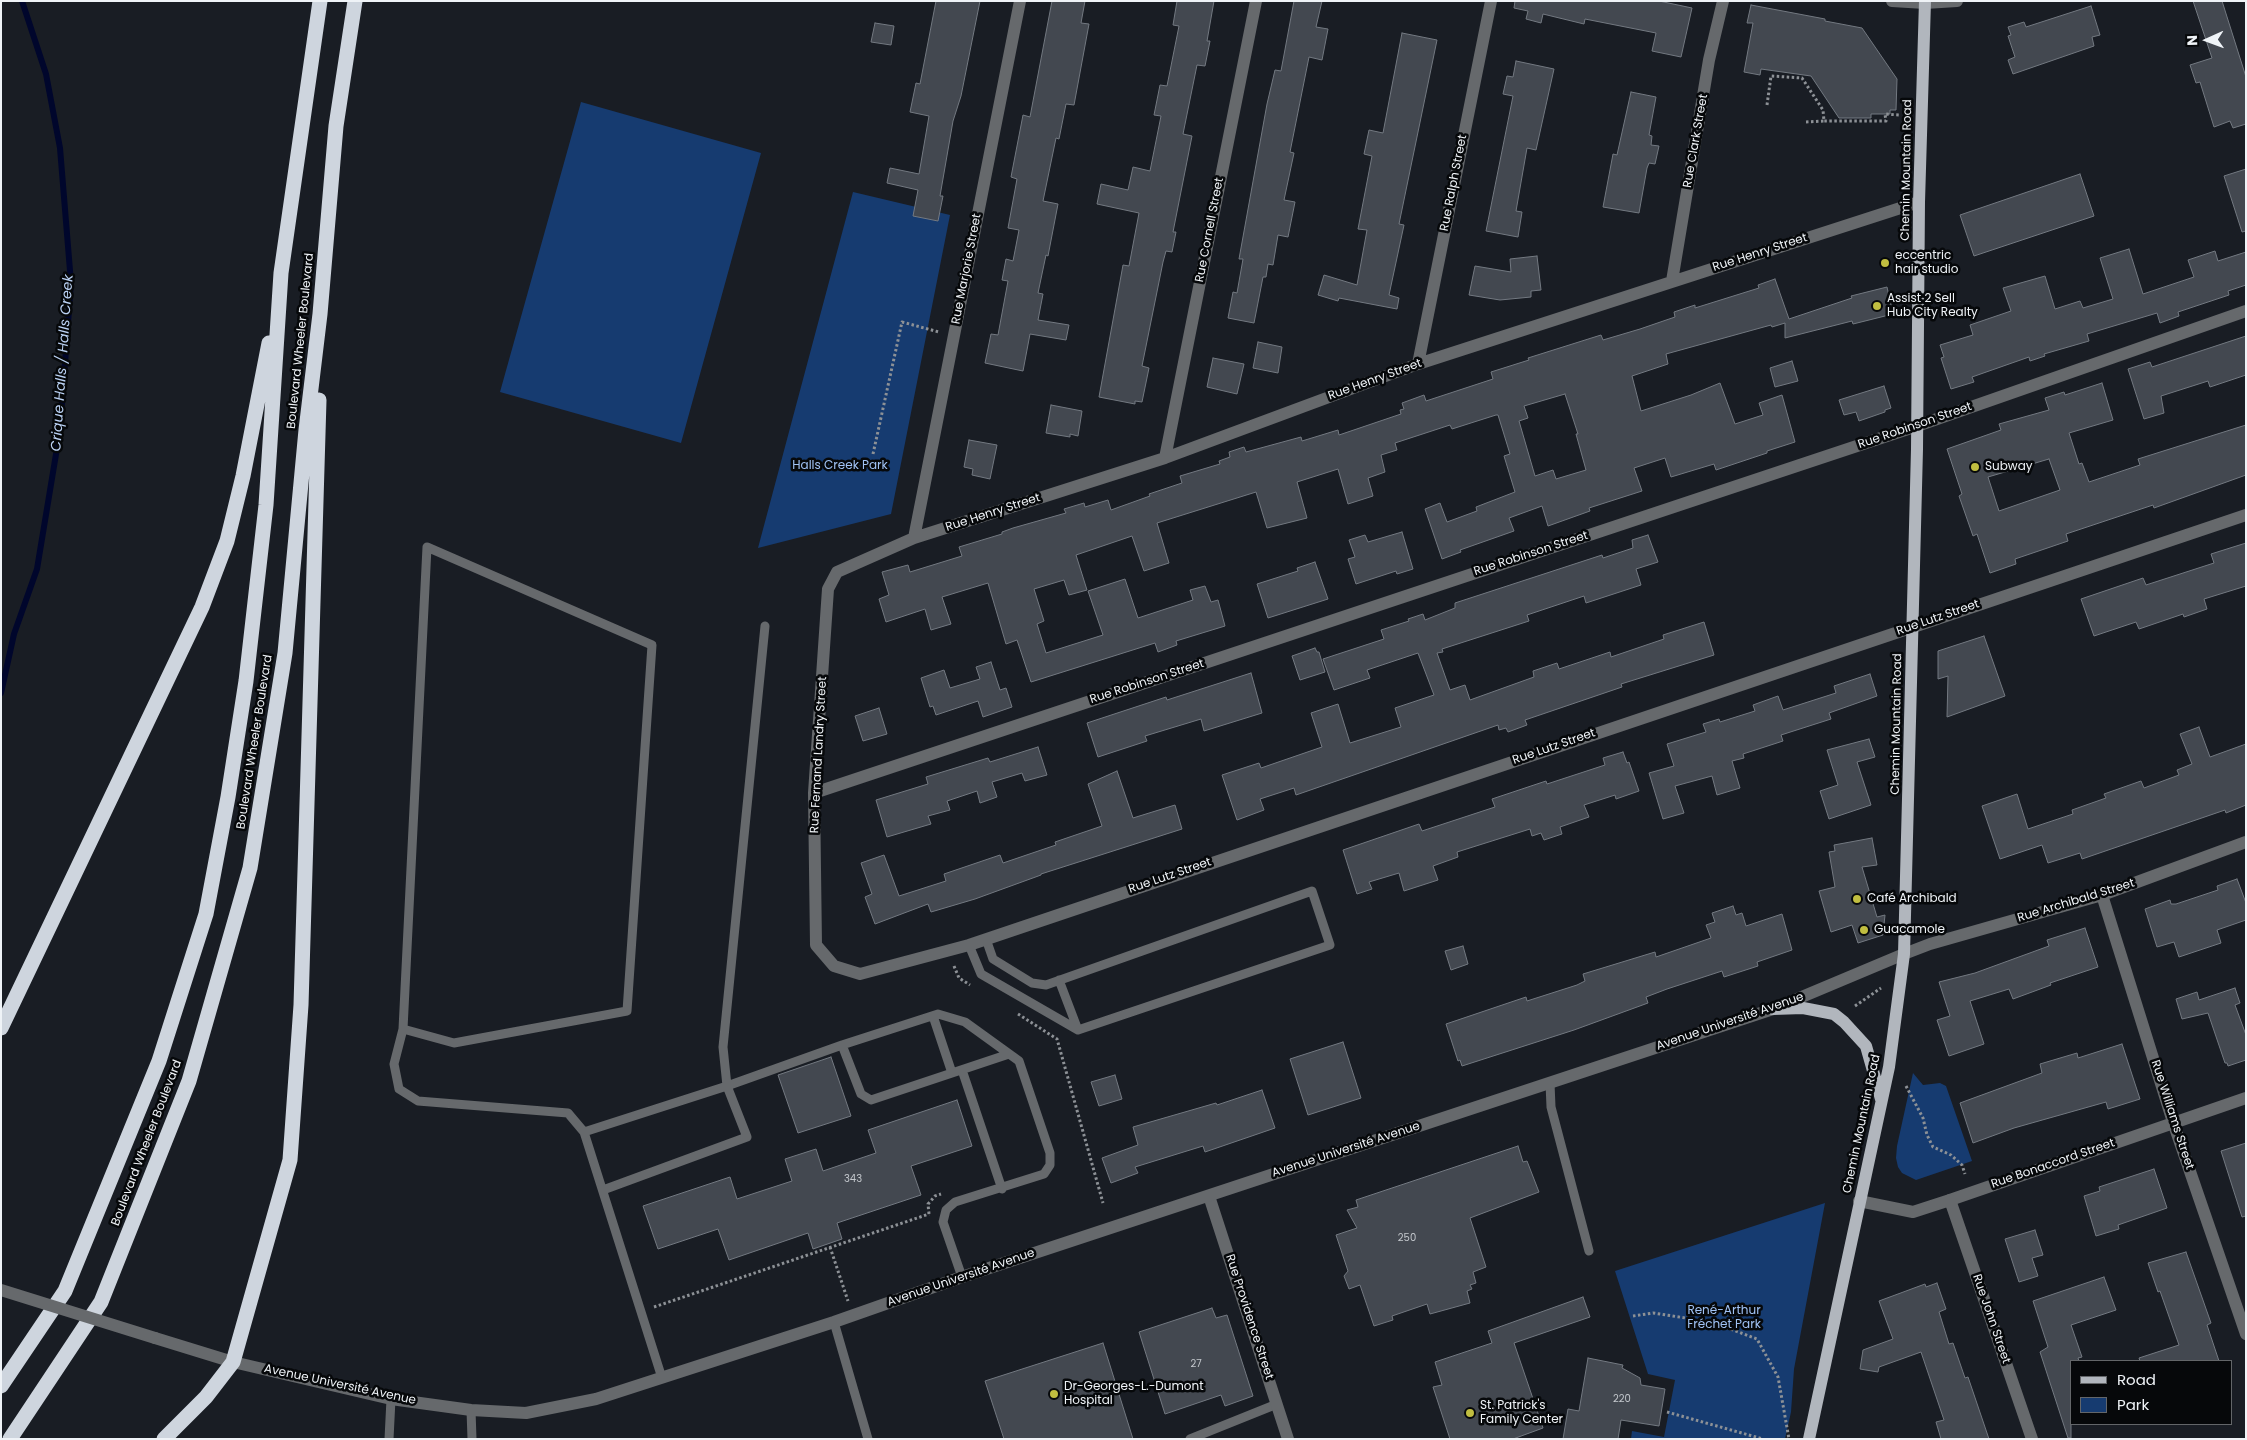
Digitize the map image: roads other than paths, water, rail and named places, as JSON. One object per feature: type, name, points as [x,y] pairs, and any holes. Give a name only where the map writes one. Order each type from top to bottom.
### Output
[{"type":"highway","name":"Boulevard Wheeler Boulevard","points":[[1,1386],[65,1291],[159,1061],[206,914],[228,797],[248,661],[266,505],[281,273],[320,1]]},
{"type":"highway","name":"Boulevard Wheeler Boulevard","points":[[10,1439],[101,1302],[189,1081],[250,868],[285,653],[306,430],[320,314],[336,126],[355,1]]},
{"type":"highway","points":[[1,1028],[202,607],[227,541],[247,458],[281,273]]},
{"type":"highway","points":[[164,1439],[206,1397],[233,1362],[290,1160],[302,1005],[320,314]]},
{"type":"main road","name":"Chemin Mountain Road","points":[[1809,1439],[1882,1103],[1889,1067],[1904,954],[1917,426],[1919,202],[1925,2]]},
{"type":"main road","points":[[1773,1009],[1803,1008],[1834,1014],[1844,1022],[1866,1046],[1882,1103]]},
{"type":"street","name":"Rue Marjorie Street","points":[[914,538],[1020,1]]},
{"type":"street","name":"Rue Cornell Street","points":[[1165,458],[1256,1]]},
{"type":"street","name":"Rue Ralph Street","points":[[1418,364],[1490,1]]},
{"type":"street","name":"Rue Clark Street","points":[[1672,280],[1709,60],[1723,1]]},
{"type":"street","points":[[1892,1],[1957,1]]},
{"type":"street","name":"Rue Henry Street","points":[[837,572],[914,538],[1165,458],[1418,364],[1672,280],[1919,202]]},
{"type":"street","name":"Rue Robinson Street","points":[[814,793],[1917,426],[2246,311]]},
{"type":"street","name":"Rue Lutz Street","points":[[860,974],[969,945],[2246,515]]},
{"type":"street","name":"Rue Fernand Landry Street","points":[[837,572],[828,588],[814,793],[816,946],[834,966],[860,974]]},
{"type":"street","name":"Rue Archibald Street","points":[[1904,954],[1930,944],[2102,895],[2246,842]]},
{"type":"street","name":"Rue Williams Street","points":[[2102,895],[2173,1122],[2246,1334]]},
{"type":"street","name":"Avenue Université Avenue","points":[[1,1290],[233,1362],[391,1399],[471,1410],[526,1413],[596,1400],[853,1316],[962,1277],[1773,1009],[1904,954]]},
{"type":"street","name":"Rue Bonaccord Street","points":[[1859,1202],[1913,1212],[2246,1098]]},
{"type":"street","name":"Rue Providence Street","points":[[1209,1196],[1288,1439]]},
{"type":"street","name":"Rue John Street","points":[[1950,1200],[2032,1439]]},
{"type":"lane","points":[[403,1029],[454,1043],[626,1012],[652,645],[427,547],[403,1029],[394,1064],[399,1089],[418,1101],[568,1113],[584,1132],[662,1378]]},
{"type":"lane","points":[[603,1190],[747,1137],[727,1086],[723,1047],[765,626]]},
{"type":"lane","points":[[969,945],[981,974],[1078,1030],[1330,945],[1312,891],[1046,985],[1032,983],[993,959],[986,939]]},
{"type":"lane","points":[[1059,980],[1078,1030]]},
{"type":"lane","points":[[584,1132],[727,1086],[842,1045],[938,1014],[965,1022],[1019,1061],[1050,1153],[1050,1165],[1044,1174],[955,1202],[946,1210],[944,1222],[962,1277]]},
{"type":"lane","points":[[933,1016],[952,1073]]},
{"type":"lane","points":[[842,1045],[861,1094],[871,1100],[1009,1054]]},
{"type":"lane","points":[[962,1070],[1002,1188]]},
{"type":"lane","points":[[1550,1083],[1551,1107],[1589,1250]]},
{"type":"lane","points":[[834,1322],[868,1439]]},
{"type":"lane","points":[[389,1439],[391,1399]]},
{"type":"lane","points":[[1190,1439],[1277,1404]]},
{"type":"lane","points":[[471,1410],[472,1439]]},
{"type":"waterway","name":"Crique Halls / Halls Creek","points":[[1,693],[14,634],[37,569],[60,430],[71,283],[60,148],[46,74],[22,1]]},
{"type":"place","name":"eccentric hair studio","points":[[1885,263]]},
{"type":"place","name":"Assist 2 Sell Hub City Realty","points":[[1877,306]]},
{"type":"place","name":"Subway","points":[[1975,467]]},
{"type":"place","name":"Café Archibald","points":[[1857,899]]},
{"type":"place","name":"Guacamole","points":[[1864,930]]},
{"type":"place","name":"Dr-Georges-L.-Dumont Hospital","points":[[1054,1394]]},
{"type":"place","name":"St. Patrick's Family Center","points":[[1470,1413]]},
{"type":"park label","name":"Halls Creek Park","points":[[840,466]]},
{"type":"park label","name":"René-Arthur Fréchet Park","points":[[1724,1318]]}]
